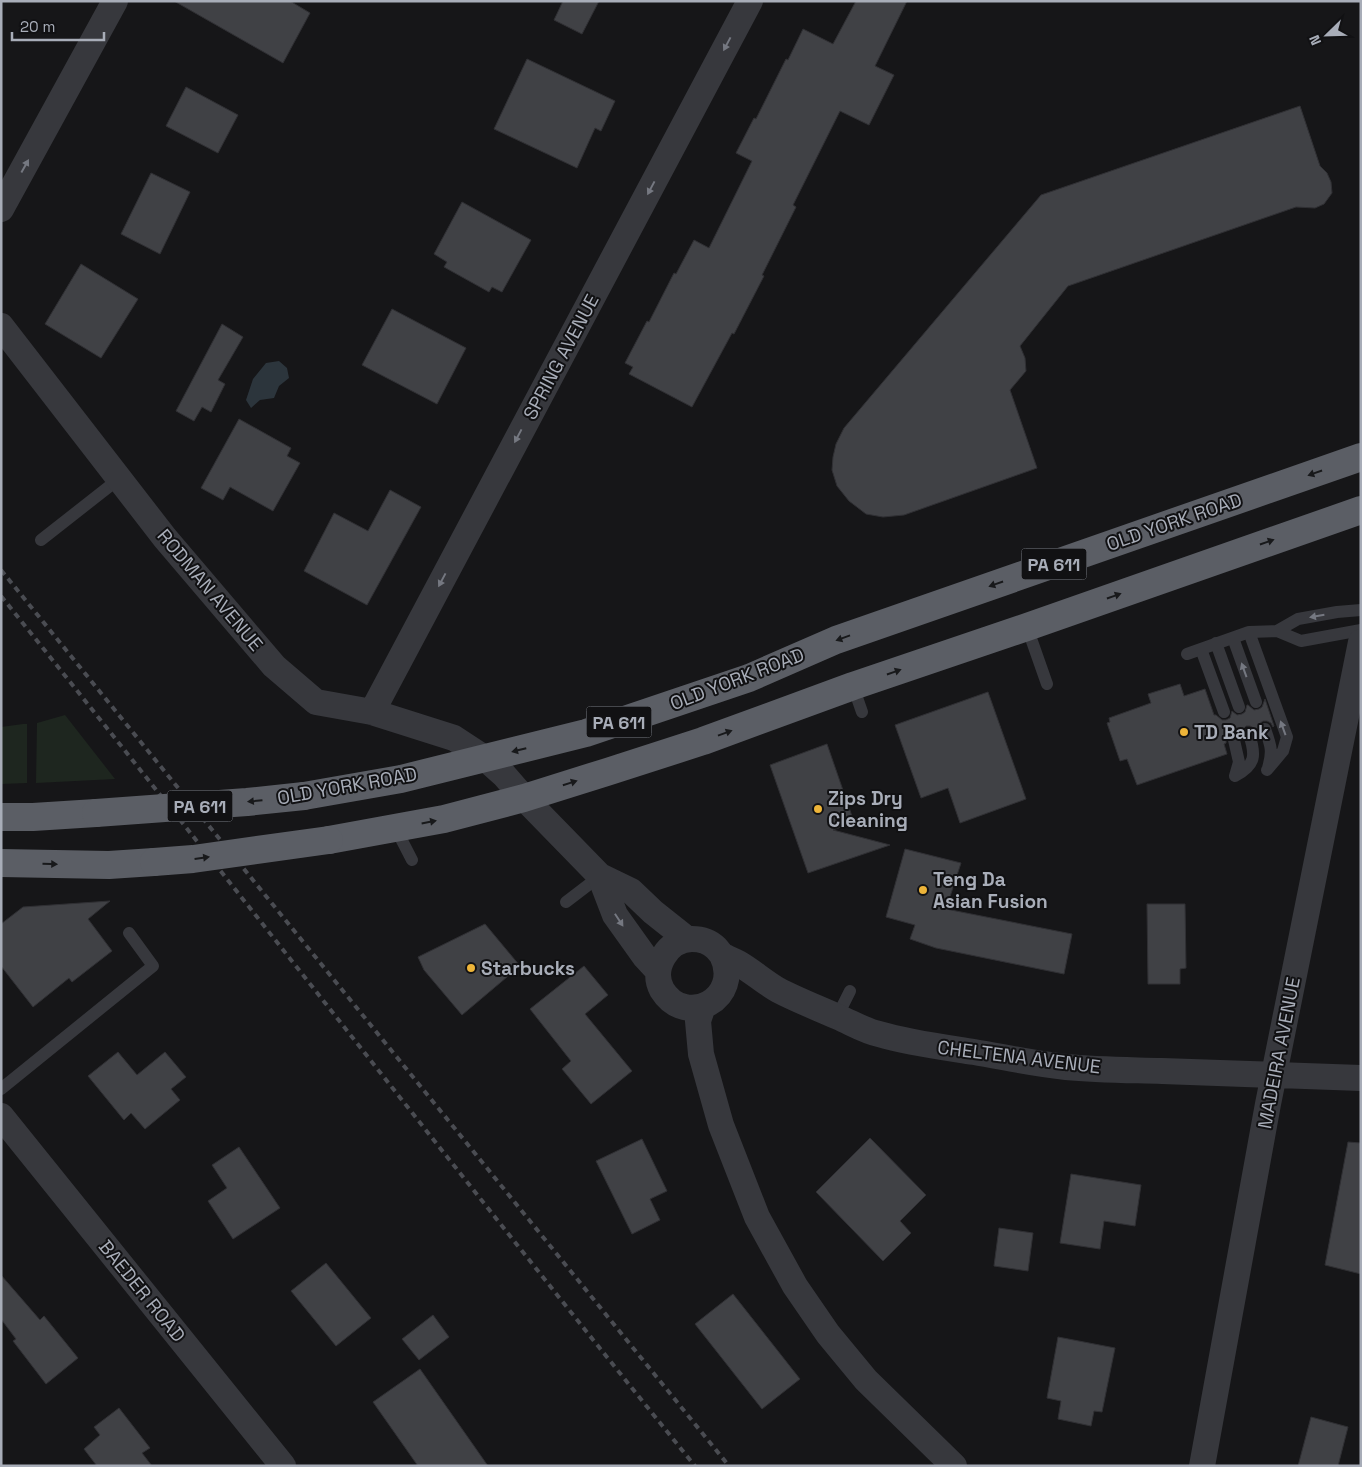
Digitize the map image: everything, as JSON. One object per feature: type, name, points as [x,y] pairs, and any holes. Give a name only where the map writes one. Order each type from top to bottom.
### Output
[{"type":"highway","name":"OLD YORK ROAD","points":[[1,817],[96,813],[304,796],[401,778],[486,759],[586,733],[749,678],[836,640],[1361,457]]},
{"type":"highway","name":"PA 611","points":[[1,863],[109,865],[194,859],[329,840],[444,819],[524,798],[703,741],[852,686],[1361,510]]},
{"type":"street","points":[[1,209],[114,1]]},
{"type":"street","name":"SPRING AVENUE","points":[[372,712],[750,1]]},
{"type":"street","name":"RODMAN AVENUE","points":[[1,326],[165,538],[274,666],[316,702],[372,712],[454,738],[486,759]]},
{"type":"street","name":"MADEIRA AVENUE","points":[[1202,1466],[1274,1074],[1356,694],[1361,642]]},
{"type":"street","name":"CHELTENA AVENUE","points":[[486,759],[600,876],[631,891],[687,939],[699,939],[718,949],[722,977]]},
{"type":"street","name":"CHELTENA AVENUE","points":[[600,876],[615,915],[645,957],[658,971]]},
{"type":"street","points":[[687,939],[676,943],[667,951],[658,971],[662,990],[671,1000],[676,1018],[708,1080]]},
{"type":"street","points":[[722,977],[698,1021],[701,1054],[721,1125],[757,1216],[795,1286],[828,1334],[866,1380],[954,1466]]},
{"type":"street","name":"CHELTENA AVENUE","points":[[722,977],[778,990],[876,1034],[915,1043],[1064,1067],[1361,1078]]},
{"type":"street","name":"CHELTENA AVENUE","points":[[722,977],[742,988],[762,987],[778,990]]},
{"type":"street","name":"CHELTENA AVENUE","points":[[671,1000],[691,1008],[722,977]]},
{"type":"street","name":"BAEDER ROAD","points":[[1,1116],[283,1466]]},
{"type":"lane","points":[[41,540],[120,478]]},
{"type":"lane","points":[[1277,631],[1298,619],[1361,610]]},
{"type":"lane","points":[[1027,627],[1047,684]]},
{"type":"lane","points":[[1187,654],[1249,632],[1277,631],[1301,641],[1361,630]]},
{"type":"lane","points":[[1249,632],[1287,737],[1283,750],[1267,770],[1272,754],[1266,729]]},
{"type":"lane","points":[[1233,638],[1256,702]]},
{"type":"lane","points":[[1216,643],[1240,707]]},
{"type":"lane","points":[[1201,649],[1224,712]]},
{"type":"lane","points":[[852,686],[862,712]]},
{"type":"lane","points":[[1234,740],[1239,762],[1235,776],[1244,771],[1251,763],[1254,750],[1249,734]]},
{"type":"lane","points":[[396,829],[412,860]]},
{"type":"lane","points":[[566,902],[600,876]]},
{"type":"lane","points":[[1,1089],[153,966],[129,933]]},
{"type":"lane","points":[[838,1016],[850,991]]},
{"type":"shaded area","points":[[279,361],[287,368],[289,378],[279,386],[274,398],[260,400],[251,408],[246,400],[253,379],[266,363]]},
{"type":"shaded area","points":[[65,715],[115,779],[36,783],[37,723]]},
{"type":"shaded area","points":[[27,724],[27,783],[1,784],[1,727]]},
{"type":"building","points":[[174,1],[290,1],[310,13],[283,63]]},
{"type":"building","points":[[563,1],[599,1],[582,34],[554,20]]},
{"type":"building","points":[[856,1],[907,1],[875,66],[894,75],[869,125],[840,111],[793,205],[796,207],[762,275],[764,276],[734,334],[732,333],[692,407],[629,374],[633,367],[625,363],[694,240],[709,248],[752,161],[736,153],[754,118],[756,119],[786,59],[788,60],[803,29],[833,44]]},
{"type":"building","points":[[527,59],[615,101],[601,131],[595,128],[577,168],[494,129]]},
{"type":"building","points":[[186,87],[238,115],[218,153],[166,126]]},
{"type":"building","points":[[1300,106],[1320,166],[1327,173],[1331,182],[1332,193],[1324,204],[1315,208],[1296,207],[1068,286],[1020,346],[1025,358],[1026,371],[1010,390],[1037,468],[904,515],[883,517],[866,514],[849,501],[837,486],[832,470],[836,444],[844,428],[1041,195]]},
{"type":"building","points":[[151,173],[190,192],[160,254],[121,234]]},
{"type":"building","points":[[462,202],[531,240],[502,292],[492,287],[489,292],[444,267],[447,262],[434,254]]},
{"type":"building","points":[[81,264],[138,299],[101,358],[45,324]]},
{"type":"building","points":[[392,309],[466,348],[437,404],[362,365]]},
{"type":"building","points":[[222,324],[243,337],[218,380],[225,384],[211,412],[202,407],[194,421],[176,411]]},
{"type":"building","points":[[239,419],[291,448],[287,456],[300,463],[273,511],[230,487],[223,500],[201,488]]},
{"type":"building","points":[[390,490],[421,507],[367,605],[304,571],[334,513],[368,531]]},
{"type":"building","name":"TD Bank","points":[[1180,684],[1184,696],[1205,689],[1214,715],[1222,720],[1230,718],[1232,711],[1237,715],[1242,714],[1245,712],[1247,705],[1254,710],[1259,709],[1262,707],[1265,699],[1274,726],[1267,721],[1263,721],[1259,724],[1257,732],[1254,728],[1246,726],[1241,733],[1242,737],[1237,732],[1232,732],[1228,734],[1224,744],[1227,754],[1137,785],[1127,759],[1120,761],[1107,723],[1110,722],[1109,718],[1151,703],[1148,694]]},
{"type":"building","points":[[988,692],[1026,799],[960,823],[948,788],[921,798],[895,725]]},
{"type":"building","name":"Zips Dry Cleaning","points":[[827,744],[854,822],[833,830],[890,845],[808,873],[770,765]]},
{"type":"building","points":[[905,849],[961,863],[946,909],[1072,934],[1064,974],[936,948],[910,939],[915,925],[886,917]]},
{"type":"building","points":[[110,901],[88,919],[112,951],[72,982],[69,978],[33,1007],[1,966],[1,924],[23,907]]},
{"type":"building","points":[[1147,904],[1185,904],[1186,968],[1180,969],[1180,984],[1148,984]]},
{"type":"building","name":"Starbucks","points":[[485,924],[520,966],[462,1015],[424,970],[418,957]]},
{"type":"building","points":[[584,966],[608,995],[585,1014],[632,1071],[591,1104],[562,1069],[571,1061],[530,1009]]},
{"type":"building","points":[[118,1052],[137,1075],[165,1052],[186,1077],[171,1089],[180,1100],[145,1129],[131,1113],[124,1120],[88,1076]]},
{"type":"building","points":[[870,1138],[926,1195],[900,1221],[911,1233],[883,1261],[816,1192]]},
{"type":"building","points":[[642,1139],[667,1191],[650,1199],[660,1220],[632,1234],[596,1161]]},
{"type":"building","points":[[1348,1142],[1361,1143],[1361,1274],[1325,1265]]},
{"type":"building","points":[[239,1147],[280,1208],[233,1239],[208,1201],[227,1188],[212,1165]]},
{"type":"building","points":[[1071,1174],[1141,1185],[1135,1226],[1104,1221],[1100,1249],[1060,1243]]},
{"type":"building","points":[[999,1228],[1033,1233],[1028,1271],[994,1266]]},
{"type":"building","points":[[326,1263],[371,1318],[336,1346],[291,1291]]},
{"type":"building","points":[[1,1275],[40,1320],[44,1316],[78,1358],[46,1384],[13,1341],[16,1339],[1,1319]]},
{"type":"building","points":[[733,1294],[800,1379],[762,1409],[695,1324]]},
{"type":"building","points":[[433,1315],[449,1337],[419,1360],[402,1339]]},
{"type":"building","points":[[1058,1337],[1115,1348],[1102,1412],[1094,1411],[1091,1426],[1058,1419],[1061,1401],[1047,1398]]},
{"type":"building","points":[[420,1369],[488,1466],[418,1466],[373,1402]]},
{"type":"building","points":[[119,1408],[150,1448],[142,1453],[152,1466],[97,1466],[84,1449],[100,1435],[94,1427]]},
{"type":"building","points":[[1311,1417],[1348,1427],[1338,1466],[1298,1466]]},
{"type":"railway","points":[[1,570],[729,1466]]},
{"type":"railway","points":[[1,596],[695,1466]]},
{"type":"place","name":"TD Bank","points":[[1184,732]]},
{"type":"place","name":"Zips Dry Cleaning","points":[[818,809]]},
{"type":"place","name":"Teng Da Asian Fusion","points":[[923,890]]},
{"type":"place","name":"Starbucks","points":[[471,968]]}]
